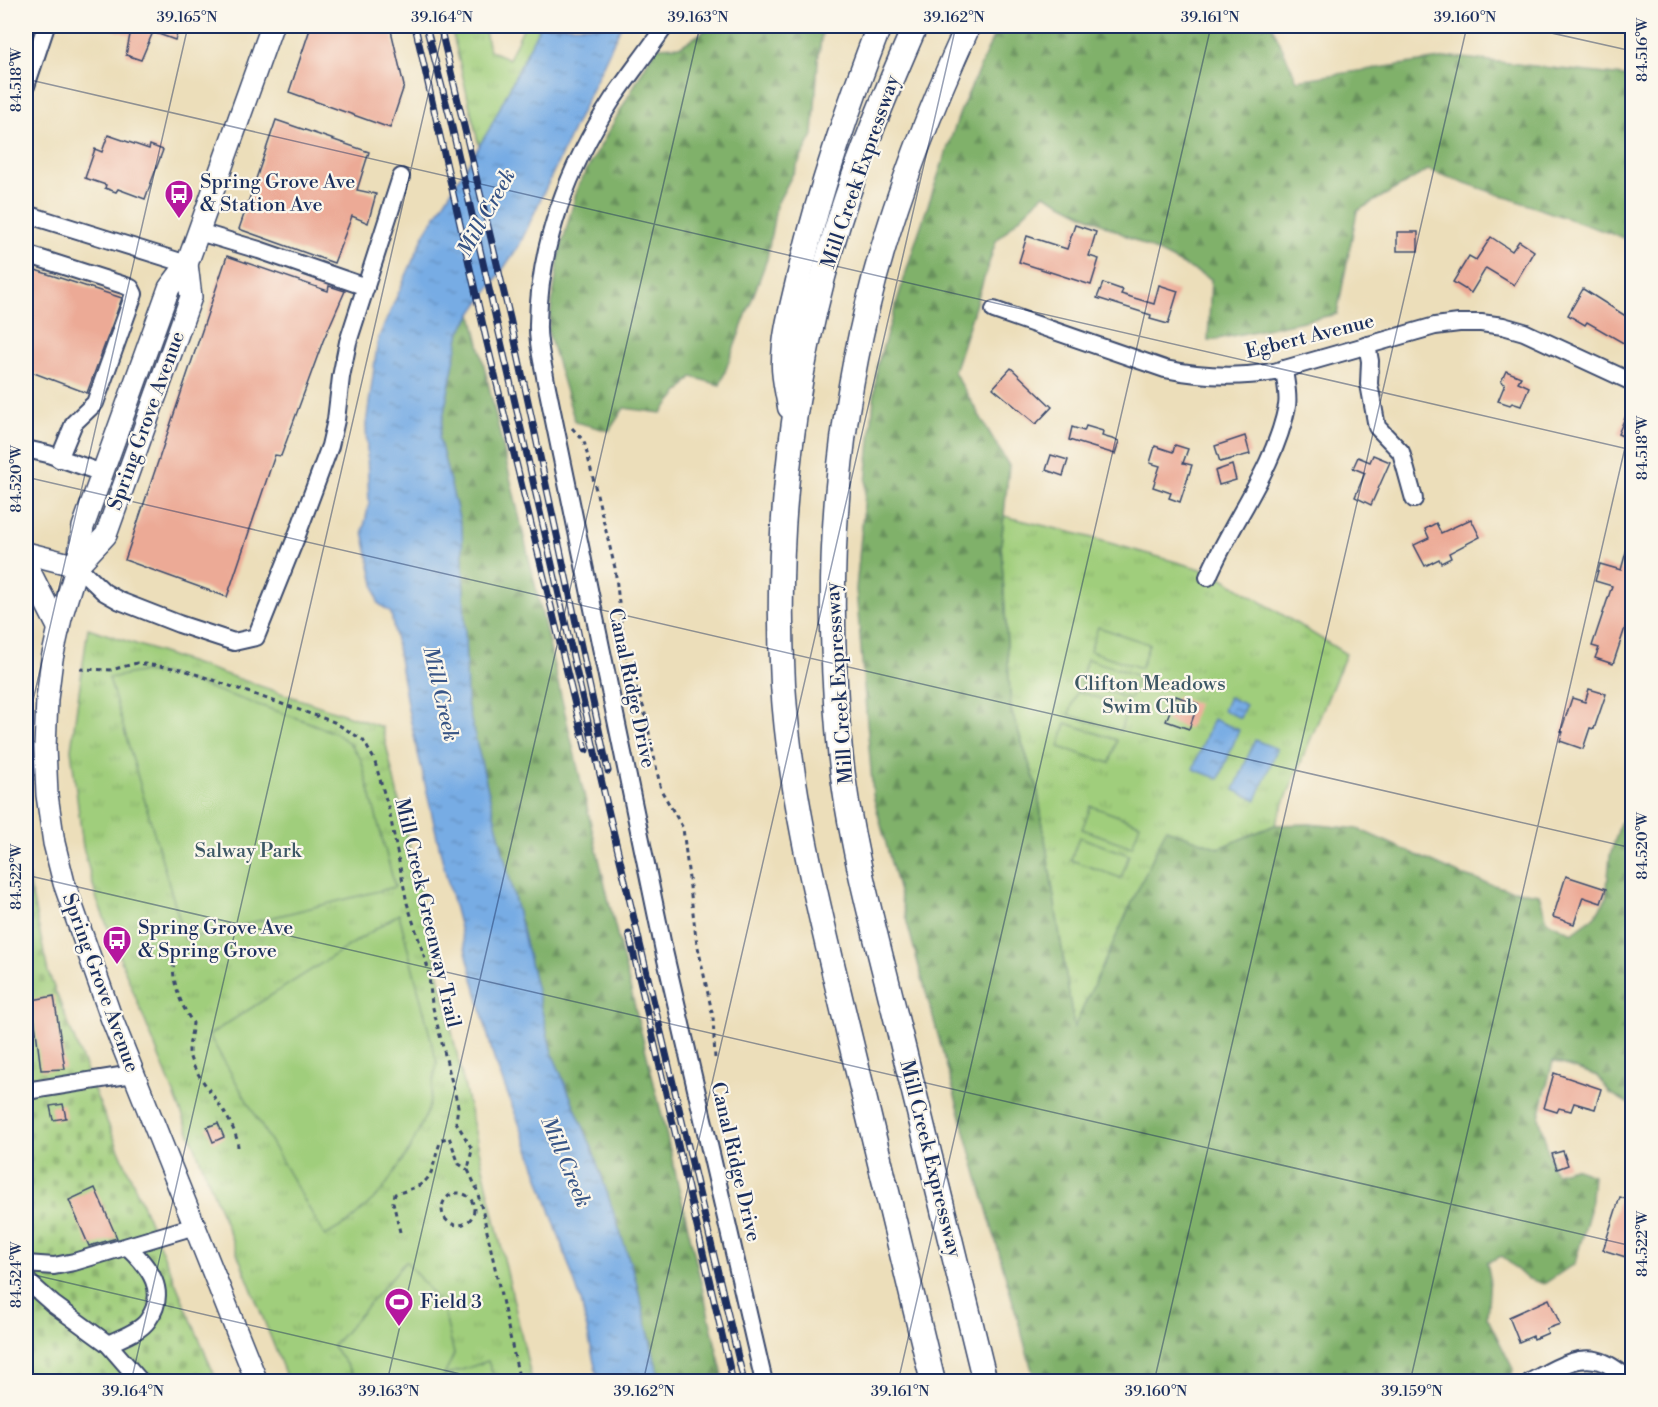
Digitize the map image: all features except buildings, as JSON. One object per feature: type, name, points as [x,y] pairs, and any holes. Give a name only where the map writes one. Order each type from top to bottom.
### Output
[{"type":"highway","points":[[794,430],[783,363],[790,319],[814,216],[844,118],[879,26]]},
{"type":"highway","name":"Mill Creek Expressway","points":[[915,26],[873,125],[840,220],[807,346],[783,515],[781,602],[783,686],[793,770],[812,881],[933,1382]]},
{"type":"highway","name":"Mill Creek Expressway","points":[[968,26],[926,124],[901,190],[867,308],[845,424],[836,502],[833,570],[838,729],[847,795],[868,901],[985,1382]]},
{"type":"main road","name":"Spring Grove Avenue","points":[[257,1382],[133,1074],[64,883],[54,843],[45,747],[47,699],[59,629],[77,566],[83,527],[169,288],[187,264],[272,26]]},
{"type":"main road","name":"Spring Grove Avenue","points":[[77,566],[106,535],[191,297],[187,264]]},
{"type":"main road","points":[[26,553],[77,566]]},
{"type":"main road","points":[[26,564],[59,629]]},
{"type":"street","points":[[26,86],[46,26]]},
{"type":"street","name":"Canal Ridge Drive","points":[[665,26],[611,102],[580,155],[560,202],[549,240],[538,324],[552,412],[664,951],[764,1382]]},
{"type":"street","points":[[77,566],[104,592],[120,601],[234,642],[256,637],[330,446],[348,342],[401,177]]},
{"type":"street","points":[[26,213],[187,264]]},
{"type":"street","points":[[199,232],[260,250],[366,287]]},
{"type":"street","points":[[26,254],[131,288],[134,294],[95,403],[74,423],[59,459]]},
{"type":"street","name":"Egbert Avenue","points":[[994,310],[1165,369],[1220,377],[1247,376],[1284,369],[1435,326],[1481,322],[1524,332],[1632,382]]},
{"type":"street","points":[[1367,345],[1370,361],[1369,384],[1377,427],[1401,452],[1414,499]]},
{"type":"street","points":[[1208,577],[1220,549],[1272,455],[1288,404],[1284,369]]},
{"type":"street","points":[[26,449],[102,473]]},
{"type":"street","points":[[31,1091],[133,1074]]},
{"type":"street","points":[[26,1264],[54,1266],[74,1262],[195,1226]]},
{"type":"street","points":[[108,1344],[137,1330],[148,1321],[156,1301],[154,1277],[144,1262],[128,1247]]},
{"type":"street","points":[[26,1280],[53,1304],[108,1344],[141,1382]]},
{"type":"street","points":[[1530,1382],[1568,1362],[1588,1359],[1605,1362],[1632,1380]]},
{"type":"path","points":[[552,412],[584,441],[615,568],[625,655],[644,709],[661,790],[683,828],[696,938],[713,1017],[715,1059]]},
{"type":"path","name":"Mill Creek Greenway Trail","points":[[80,669],[111,670],[137,663],[181,669],[334,722],[363,740],[374,759],[389,810],[407,903],[428,968],[432,1004],[458,1106],[456,1122],[472,1149],[468,1170],[481,1203],[520,1382]]},
{"type":"path","points":[[175,954],[172,965],[176,984],[184,1009],[193,1023],[188,1053],[229,1120],[238,1147]]},
{"type":"path","points":[[400,1232],[393,1202],[395,1194],[422,1185],[434,1172],[441,1140],[449,1137],[459,1164],[468,1170]]},
{"type":"path","points":[[458,1193],[468,1197],[473,1206],[473,1216],[461,1225],[450,1224],[446,1221],[442,1211],[444,1201],[452,1194],[458,1193]]},
{"type":"path","points":[[473,1206],[481,1203]]},
{"type":"green space","points":[[451,26],[484,26],[489,50],[509,59],[524,26],[540,26],[479,146]]},
{"type":"green space","points":[[712,26],[823,26],[813,135],[776,206],[767,259],[720,385],[692,377],[661,413],[624,408],[609,431],[575,422],[548,332],[559,256],[578,186],[656,47],[681,46]]},
{"type":"green space","points":[[998,26],[1272,26],[1297,80],[1454,57],[1632,77],[1632,241],[1428,170],[1357,211],[1337,314],[1208,341],[1211,279],[1044,194],[996,241],[954,372],[1009,466],[1001,544],[1011,710],[1037,787],[1074,1027],[1166,829],[1219,848],[1275,825],[1310,824],[1358,829],[1461,875],[1506,889],[1539,894],[1547,921],[1572,933],[1595,916],[1606,899],[1610,856],[1632,786],[1632,1103],[1629,1104],[1610,1093],[1598,1076],[1553,1061],[1539,1117],[1552,1167],[1556,1173],[1574,1168],[1593,1175],[1590,1210],[1575,1263],[1544,1284],[1526,1278],[1502,1256],[1487,1262],[1490,1278],[1487,1317],[1513,1369],[1511,1381],[1035,1381],[873,795],[856,589],[877,366],[916,240],[960,112]]},
{"type":"green space","points":[[472,314],[724,1381],[660,1381],[635,1277],[592,1148],[552,1053],[467,704],[462,530],[439,438],[460,331]]},
{"type":"green space","name":"Clifton Meadows Swim Club","points":[[1004,516],[1078,534],[1208,571],[1346,654],[1275,825],[1219,848],[1166,830],[1074,1029],[1037,787],[1011,710],[1001,544]]},
{"type":"green space","points":[[1098,627],[1149,644],[1141,668],[1090,651]]},
{"type":"green space","name":"Salway Park","points":[[88,628],[382,727],[532,1381],[288,1381],[97,900],[83,847],[71,749]]},
{"type":"green space","points":[[1087,659],[1138,676],[1130,699],[1080,683]]},
{"type":"green space","points":[[140,672],[164,674],[183,679],[308,722],[337,734],[350,744],[361,759],[395,887],[185,939],[109,678]]},
{"type":"green space","points":[[1077,691],[1128,707],[1120,731],[1069,715]]},
{"type":"green space","points":[[1066,723],[1117,740],[1110,763],[1059,747]]},
{"type":"green space","points":[[1091,806],[1140,824],[1132,847],[1082,829]]},
{"type":"green space","points":[[1079,837],[1129,855],[1121,878],[1071,860]]},
{"type":"green space","points":[[26,867],[48,972],[98,1100],[217,1381],[26,1381]]},
{"type":"green space","points":[[399,914],[437,1063],[428,1110],[410,1149],[382,1191],[349,1222],[325,1236],[209,1035]]},
{"type":"green space","name":"Field 3","points":[[406,1261],[443,1307],[454,1354],[444,1376],[488,1361],[495,1381],[358,1381],[333,1346]]},
{"type":"water","name":"Mill Creek","points":[[540,26],[621,26],[519,246],[460,331],[439,438],[462,530],[467,704],[552,1053],[592,1148],[635,1277],[660,1381],[598,1381],[581,1301],[531,1154],[494,1059],[443,863],[408,709],[391,613],[378,603],[363,531],[369,504],[366,425],[378,339],[425,233],[489,130]]},
{"type":"water","points":[[1229,697],[1246,705],[1240,718],[1223,710]]},
{"type":"water","points":[[1213,719],[1239,730],[1219,779],[1193,769]]},
{"type":"water","points":[[1255,740],[1277,749],[1256,800],[1234,790]]},
{"type":"railway","points":[[415,26],[487,343],[586,750]]},
{"type":"railway","points":[[426,26],[449,114],[607,805],[744,1382]]},
{"type":"railway","points":[[440,26],[510,318],[608,771]]},
{"type":"railway","points":[[629,934],[733,1382]]},
{"type":"place","name":"Spring Grove Ave & Station Ave","points":[[179,220]]},
{"type":"place","name":"Spring Grove Ave & Spring Grove","points":[[117,966]]},
{"type":"place","name":"Field 3","points":[[399,1328]]}]
